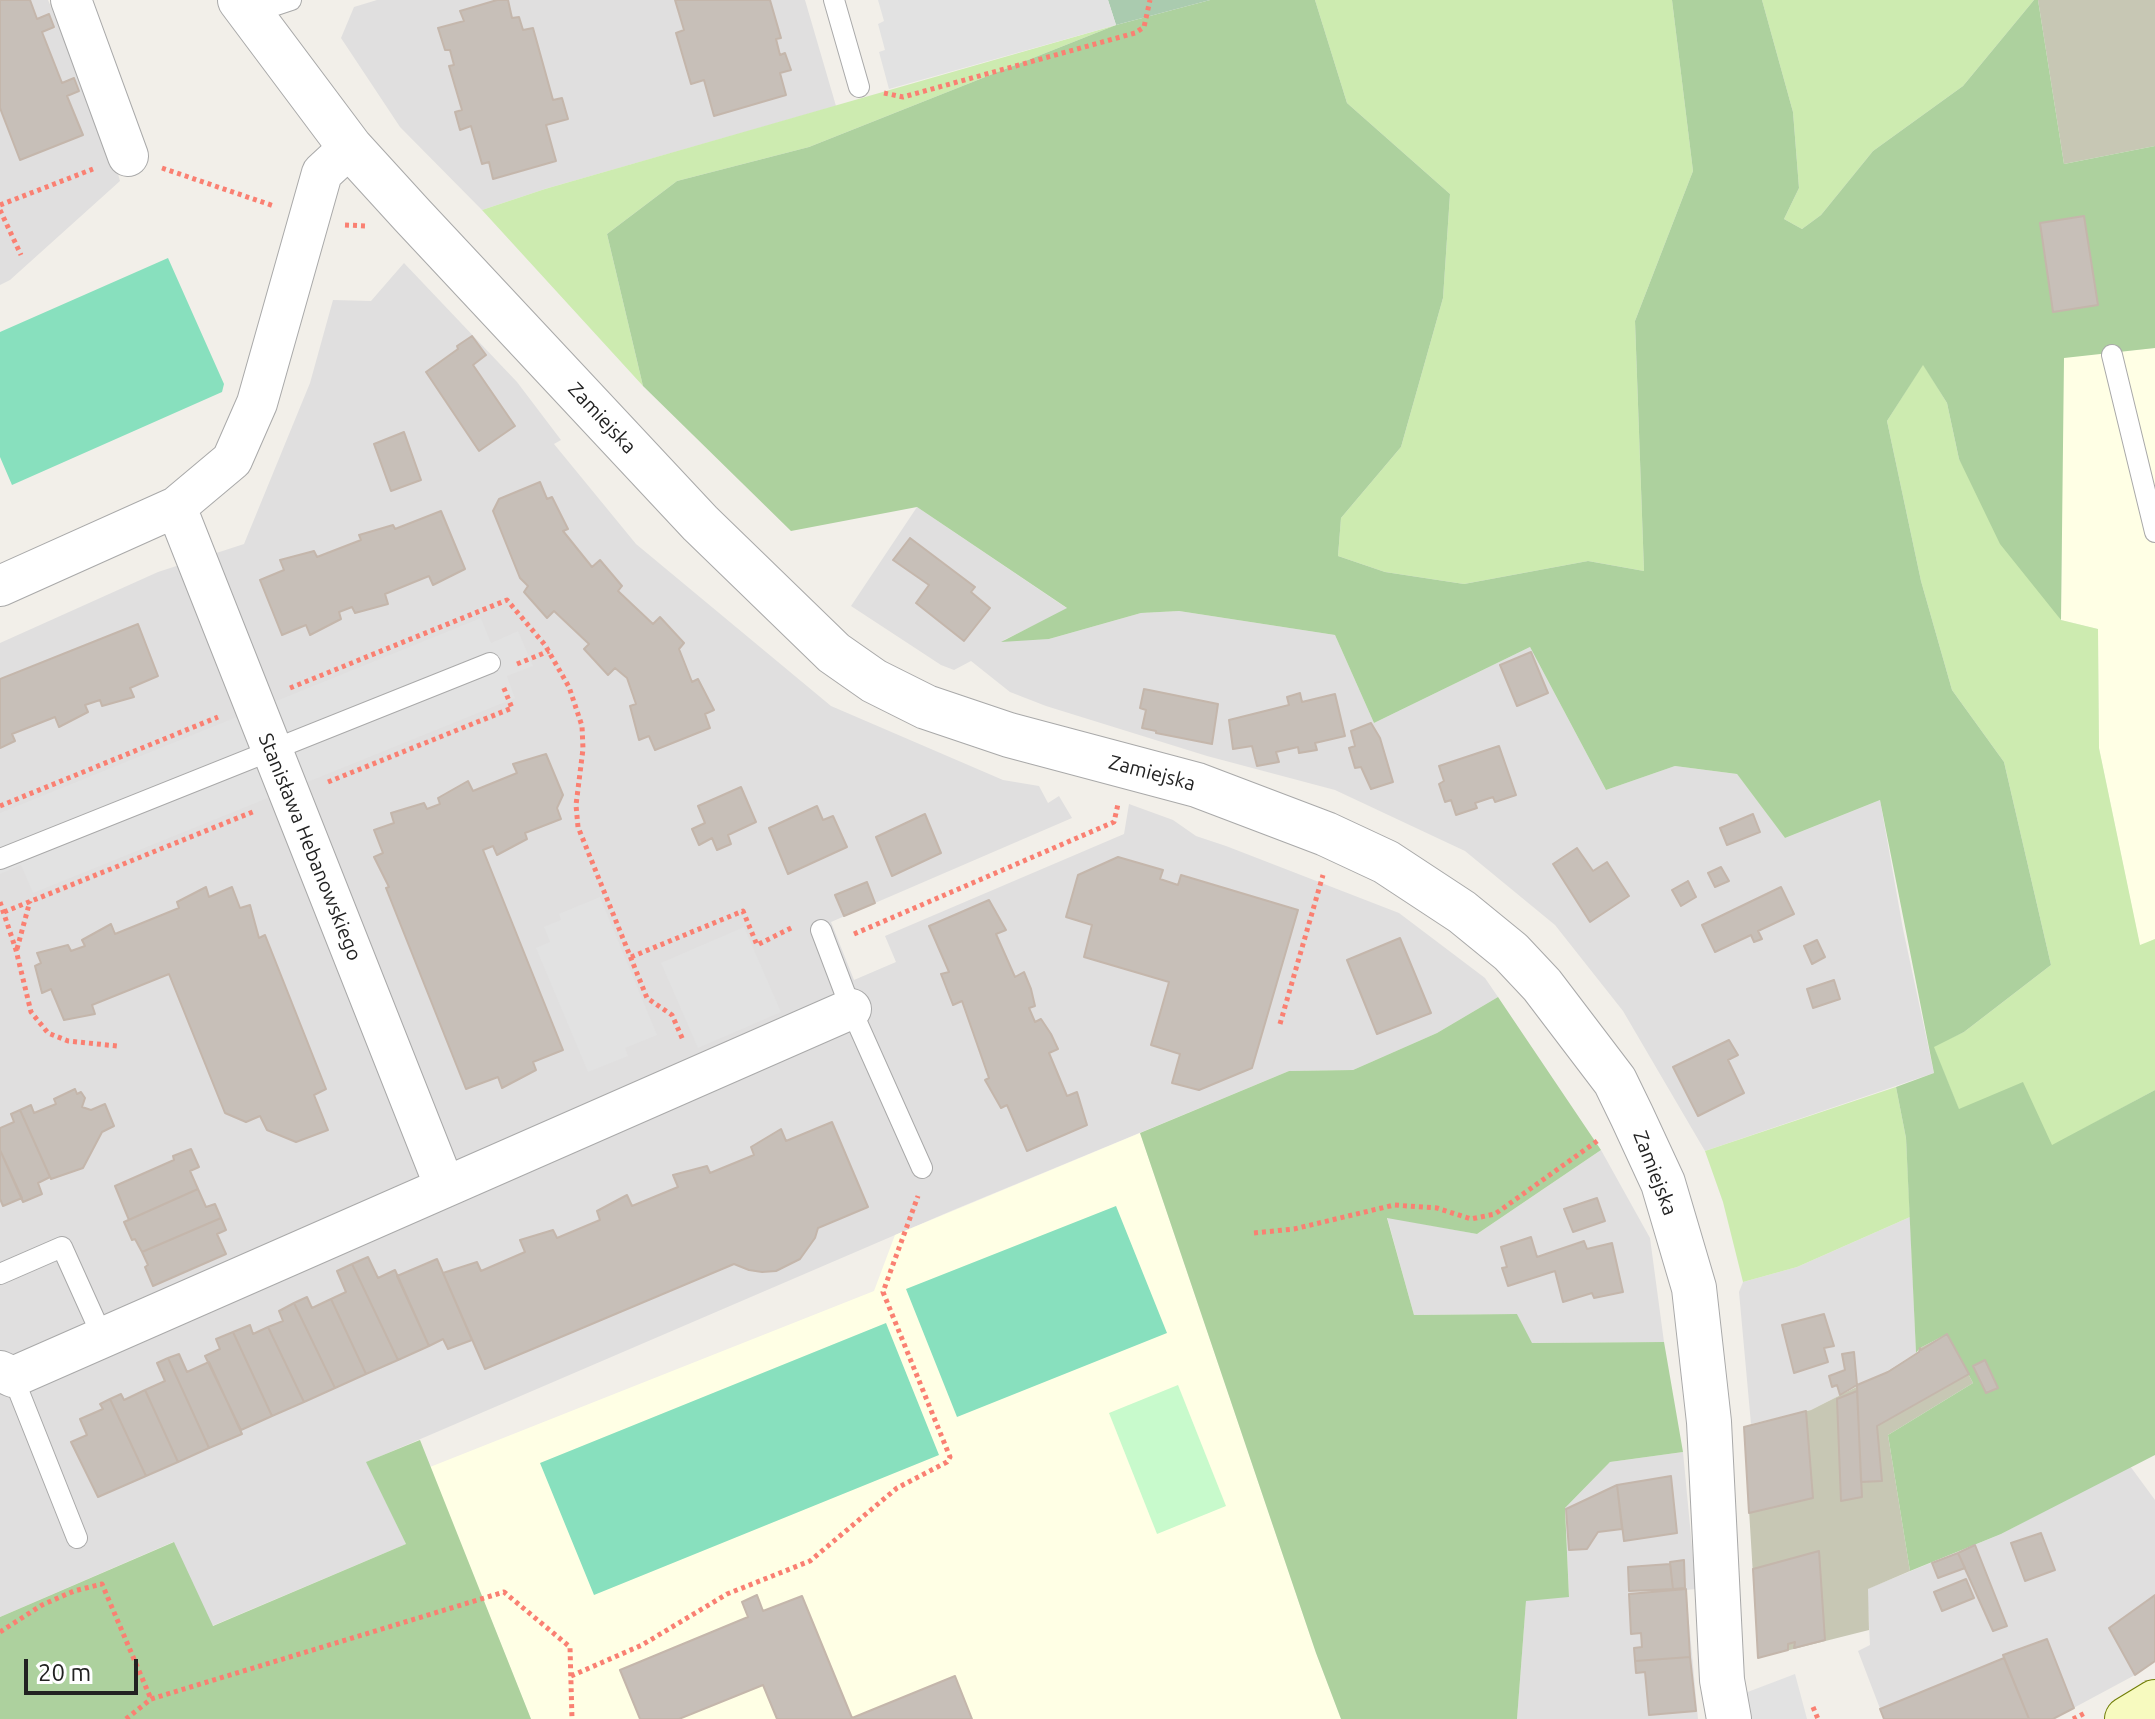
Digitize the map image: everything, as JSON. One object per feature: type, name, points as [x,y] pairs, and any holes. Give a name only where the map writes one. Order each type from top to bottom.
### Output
[{"type":"main road","points":[[2127,1719],[2155,1702]]},
{"type":"street","points":[[71,0],[128,156]]},
{"type":"street","name":"Zamiejska","points":[[244,7],[350,147],[700,523],[834,653],[874,681],[926,707],[1009,735],[1197,785],[1326,834],[1386,862],[1462,912],[1511,952],[1542,985],[1615,1081],[1663,1183],[1694,1288],[1709,1422],[1722,1680],[1729,1719]]},
{"type":"street","points":[[0,586],[176,507],[232,460],[257,403],[322,173],[350,147]]},
{"type":"street","name":"Stanisława Hebanowskiego","points":[[176,507],[445,1187]]},
{"type":"street","points":[[6,1374],[103,1338],[851,1009]]},
{"type":"lane","points":[[244,7],[291,0]]},
{"type":"lane","points":[[834,0],[859,87]]},
{"type":"lane","points":[[2112,355],[2155,532]]},
{"type":"lane","points":[[0,859],[490,663]]},
{"type":"lane","points":[[821,930],[851,1009],[922,1168]]},
{"type":"lane","points":[[0,1274],[62,1247],[103,1338]]},
{"type":"lane","points":[[6,1374],[77,1538]]},
{"type":"path","points":[[859,87],[903,97],[1135,33],[1144,27],[1150,0]]},
{"type":"path","points":[[0,210],[21,255]]},
{"type":"path","points":[[0,806],[507,600],[545,645],[569,687],[582,726],[583,749],[576,805],[578,827],[647,998],[672,1015],[699,1076]]},
{"type":"path","points":[[882,922],[1114,822],[1120,799]]},
{"type":"path","points":[[1280,1024],[1321,884]]},
{"type":"path","points":[[16,950],[30,901]]},
{"type":"path","points":[[0,902],[31,1012],[48,1033],[68,1041],[117,1046]]},
{"type":"path","points":[[631,957],[743,911],[757,945],[775,937]]},
{"type":"path","points":[[1254,1233],[1294,1229],[1394,1205],[1437,1208],[1471,1219],[1495,1214],[1632,1116]]},
{"type":"path","points":[[571,1676],[642,1645],[727,1594],[810,1561],[897,1488],[947,1462],[950,1457],[883,1292],[924,1179],[922,1168]]},
{"type":"path","points":[[0,1632],[42,1605],[74,1591],[102,1584],[151,1699]]},
{"type":"path","points":[[126,1719],[151,1699],[504,1592],[570,1647],[572,1719]]},
{"type":"path","points":[[1813,1707],[1818,1719]]},
{"type":"shaded area","points":[[0,0],[48,0],[111,148],[120,181],[10,280],[0,285]]},
{"type":"shaded area","points":[[377,0],[805,0],[836,106],[482,210],[400,127],[341,38],[354,7]]},
{"type":"shaded area","points":[[878,0],[1108,0],[1116,25],[889,89],[879,52],[885,50],[878,24],[884,21]]},
{"type":"shaded area","points":[[1108,0],[1210,0],[1116,25]]},
{"type":"shaded area","points":[[2038,0],[2155,0],[2155,146],[2064,164]]},
{"type":"shaded area","points":[[404,263],[517,382],[561,440],[554,444],[636,544],[831,706],[1003,780],[1039,786],[1048,803],[1059,796],[1072,818],[831,922],[854,980],[896,962],[885,936],[1124,834],[1129,804],[1173,820],[1196,836],[1399,913],[1485,978],[1498,997],[1437,1033],[1353,1070],[1289,1071],[951,1211],[367,1462],[406,1544],[212,1626],[173,1542],[0,1617],[0,643],[158,572],[244,544],[310,383],[333,300],[371,301]]},
{"type":"shaded area","points":[[2155,348],[2155,939],[2140,946],[2099,748],[2098,629],[2061,620],[2063,357]]},
{"type":"shaded area","points":[[917,507],[1068,609],[1004,640],[1049,639],[1141,613],[1179,611],[1335,635],[1374,723],[1530,647],[1606,790],[1675,766],[1737,774],[1785,838],[1880,800],[1903,929],[1934,1073],[1705,1151],[1623,1011],[1555,925],[1465,851],[1335,790],[1207,756],[1046,706],[1010,692],[971,661],[954,670],[941,665],[851,606]]},
{"type":"shaded area","points":[[481,618],[491,643],[518,631],[533,666],[507,676],[515,698],[33,893],[21,865],[0,874],[0,813]]},
{"type":"shaded area","points":[[600,897],[657,1035],[625,1048],[628,1056],[588,1072],[536,948],[550,942],[544,927],[561,920],[559,914]]},
{"type":"shaded area","points":[[744,927],[781,1012],[698,1048],[661,963]]},
{"type":"shaded area","points":[[1140,1133],[1341,1719],[531,1719],[430,1467],[874,1291],[895,1235]]},
{"type":"shaded area","points":[[1601,1150],[1650,1238],[1664,1342],[1531,1343],[1517,1314],[1414,1315],[1387,1217],[1477,1234]]},
{"type":"shaded area","points":[[1910,1217],[1916,1353],[1888,1371],[1811,1410],[1751,1424],[1739,1292],[1743,1282],[1797,1267]]},
{"type":"shaded area","points":[[1947,1334],[1973,1383],[1888,1435],[1910,1571],[1868,1589],[1869,1630],[1758,1658],[1744,1427],[1811,1410],[1888,1371],[1919,1352],[1920,1348]]},
{"type":"shaded area","points":[[1683,1452],[1696,1589],[1686,1590],[1698,1719],[1517,1719],[1526,1600],[1569,1596],[1565,1508],[1610,1462]]},
{"type":"shaded area","points":[[2130,1466],[2155,1500],[2155,1661],[2053,1719],[1884,1719],[1858,1651],[1870,1645],[1867,1589],[2001,1534]]},
{"type":"shaded area","points":[[1795,1674],[1807,1719],[1750,1719],[1745,1693]]},
{"type":"green space","points":[[1210,0],[1315,0],[1347,103],[1450,194],[1443,298],[1401,447],[1341,518],[1338,556],[1385,572],[1464,584],[1588,561],[1644,571],[1635,321],[1693,171],[1672,0],[1762,0],[1793,112],[1799,188],[1784,219],[1802,229],[1821,215],[1873,151],[1963,86],[2034,0],[2038,0],[2064,164],[2155,146],[2155,348],[2064,358],[2061,620],[2000,544],[1959,459],[1947,403],[1923,365],[1887,421],[1921,581],[1952,690],[2004,762],[2051,965],[1964,1032],[1934,1047],[1959,1109],[2023,1082],[2052,1145],[2155,1090],[2155,1455],[2001,1534],[1910,1571],[1888,1435],[1973,1383],[1947,1334],[1916,1353],[1906,1138],[1896,1087],[1934,1073],[1880,800],[1785,838],[1737,774],[1675,766],[1606,790],[1530,647],[1374,723],[1335,635],[1179,611],[1141,613],[1049,639],[1001,642],[1067,608],[917,507],[791,531],[643,386],[607,234],[677,181],[809,147],[1116,25]]},
{"type":"green space","points":[[1315,0],[1672,0],[1693,171],[1635,321],[1644,571],[1588,561],[1464,584],[1385,572],[1338,556],[1341,518],[1401,447],[1443,298],[1450,194],[1347,103]]},
{"type":"green space","points":[[1762,0],[2034,0],[1963,86],[1873,151],[1821,215],[1802,229],[1784,219],[1799,188],[1793,112]]},
{"type":"green space","points":[[1116,25],[809,147],[677,181],[607,234],[643,386],[482,210],[545,189]]},
{"type":"green space","points":[[168,258],[224,384],[222,392],[12,485],[0,457],[0,332]]},
{"type":"green space","points":[[1923,364],[1947,403],[1959,459],[2061,620],[2098,629],[2099,748],[2140,945],[2155,939],[2155,1090],[2052,1146],[1959,1110],[1933,1046],[1964,1032],[2051,965],[2004,762],[1952,690],[1921,581],[1887,421]]},
{"type":"green space","points":[[1498,997],[1601,1150],[1477,1234],[1387,1218],[1414,1315],[1517,1314],[1532,1343],[1664,1342],[1683,1452],[1610,1462],[1565,1508],[1569,1597],[1526,1601],[1517,1719],[1341,1719],[1140,1133],[1289,1071],[1353,1070],[1437,1033]]},
{"type":"green space","points":[[1896,1087],[1906,1138],[1910,1217],[1797,1267],[1743,1282],[1723,1202],[1705,1151]]},
{"type":"green space","points":[[1116,1206],[1167,1333],[957,1417],[906,1289]]},
{"type":"green space","points":[[886,1323],[939,1455],[594,1595],[540,1463]]},
{"type":"green space","points":[[1178,1385],[1226,1506],[1157,1534],[1109,1413]]},
{"type":"green space","points":[[420,1440],[531,1719],[0,1719],[0,1617],[174,1542],[213,1626],[406,1544],[366,1462]]},
{"type":"building","points":[[0,0],[30,0],[37,19],[49,14],[54,27],[42,32],[62,83],[74,78],[79,91],[67,96],[83,135],[20,160],[0,108]]},
{"type":"building","points":[[497,0],[508,0],[512,18],[519,17],[523,30],[533,28],[553,100],[562,98],[568,119],[546,125],[556,161],[493,179],[489,162],[482,164],[471,126],[460,130],[455,112],[462,110],[449,66],[454,65],[438,28],[464,21],[460,11]]},
{"type":"building","points":[[675,0],[770,0],[781,38],[776,39],[780,55],[785,53],[791,70],[780,73],[786,95],[714,116],[704,80],[691,84],[676,33],[684,30]]},
{"type":"building","points":[[2084,216],[2098,305],[2053,312],[2040,223]]},
{"type":"building","points":[[472,336],[486,355],[473,365],[515,426],[479,451],[426,372]]},
{"type":"building","points":[[404,432],[421,480],[391,491],[374,444]]},
{"type":"building","points":[[540,482],[547,499],[552,497],[568,529],[563,531],[592,567],[600,560],[622,586],[618,591],[653,624],[660,617],[684,643],[679,649],[692,682],[698,679],[714,710],[705,714],[710,728],[655,750],[649,736],[639,740],[630,706],[636,704],[627,678],[615,668],[608,675],[584,649],[589,644],[554,611],[547,618],[524,592],[528,586],[520,578],[493,511],[499,499]]},
{"type":"building","points":[[441,511],[465,569],[433,585],[429,576],[385,594],[388,604],[355,613],[352,607],[339,612],[341,619],[310,635],[306,625],[282,635],[260,580],[284,570],[280,560],[314,551],[317,557],[361,540],[359,535],[393,525],[395,529]]},
{"type":"building","points":[[910,538],[975,587],[971,592],[990,608],[964,641],[916,603],[929,585],[893,560]]},
{"type":"building","points":[[138,624],[158,676],[130,688],[134,697],[102,706],[100,700],[85,705],[88,712],[59,727],[55,717],[12,734],[15,741],[0,748],[0,679]]},
{"type":"building","points":[[1531,652],[1548,693],[1517,706],[1500,665]]},
{"type":"building","points":[[1144,689],[1218,704],[1212,744],[1142,728],[1146,710],[1140,708]]},
{"type":"building","points":[[1300,693],[1302,702],[1335,694],[1345,736],[1315,743],[1317,750],[1299,753],[1298,747],[1276,752],[1279,762],[1257,766],[1252,746],[1233,749],[1229,720],[1289,705],[1287,697]]},
{"type":"building","points":[[1371,723],[1380,738],[1393,782],[1371,789],[1361,767],[1355,768],[1349,748],[1355,746],[1351,731]]},
{"type":"building","points":[[1499,746],[1516,795],[1495,802],[1493,797],[1475,803],[1477,808],[1456,815],[1451,800],[1445,802],[1439,784],[1444,781],[1439,766]]},
{"type":"building","points":[[546,754],[563,795],[557,808],[561,819],[525,833],[527,839],[497,855],[493,846],[483,850],[563,1050],[533,1062],[536,1070],[502,1088],[498,1077],[466,1089],[386,888],[389,887],[374,857],[383,853],[374,830],[394,823],[391,813],[424,803],[427,809],[440,804],[438,798],[468,781],[473,791],[517,773],[513,764]]},
{"type":"building","points":[[741,787],[756,822],[728,835],[731,844],[717,850],[712,838],[699,845],[692,829],[705,823],[698,806]]},
{"type":"building","points":[[817,806],[823,820],[833,816],[847,847],[788,874],[769,828]]},
{"type":"building","points":[[925,814],[941,853],[892,876],[876,837]]},
{"type":"building","points":[[1753,814],[1760,832],[1727,845],[1720,828]]},
{"type":"building","points":[[1577,848],[1593,871],[1607,862],[1629,896],[1590,922],[1553,864]]},
{"type":"building","points":[[1118,857],[1163,870],[1160,879],[1178,885],[1181,875],[1298,910],[1252,1068],[1199,1090],[1172,1083],[1180,1054],[1151,1045],[1169,982],[1084,957],[1092,925],[1066,917],[1078,875]]},
{"type":"building","points":[[1721,867],[1729,881],[1715,887],[1708,873]]},
{"type":"building","points":[[1688,881],[1696,897],[1681,906],[1672,890]]},
{"type":"building","points":[[867,882],[875,903],[844,916],[835,895]]},
{"type":"building","points":[[206,887],[209,897],[232,887],[240,908],[250,905],[259,938],[265,935],[326,1089],[314,1095],[328,1130],[296,1142],[267,1130],[260,1116],[246,1122],[225,1113],[169,974],[92,1005],[95,1014],[64,1020],[51,989],[42,993],[35,966],[41,963],[37,953],[68,945],[71,951],[85,946],[82,940],[111,924],[115,934],[179,908],[177,902]]},
{"type":"building","points":[[1781,887],[1794,914],[1758,931],[1762,939],[1754,942],[1751,935],[1715,952],[1702,925]]},
{"type":"building","points":[[989,900],[1006,930],[996,934],[1015,977],[1024,972],[1035,1006],[1029,1008],[1035,1022],[1041,1019],[1051,1034],[1058,1049],[1049,1053],[1067,1096],[1077,1092],[1087,1125],[1027,1151],[1007,1105],[1001,1108],[985,1080],[989,1078],[962,1001],[953,1005],[941,974],[949,972],[929,926]]},
{"type":"building","points":[[1400,938],[1431,1013],[1377,1034],[1347,960]]},
{"type":"building","points":[[1817,940],[1825,957],[1812,964],[1804,946]]},
{"type":"building","points":[[1834,980],[1840,999],[1813,1008],[1807,989]]},
{"type":"building","points":[[1729,1040],[1738,1055],[1728,1060],[1744,1093],[1698,1116],[1673,1067]]},
{"type":"building","points":[[75,1089],[85,1098],[82,1107],[91,1110],[105,1104],[114,1126],[102,1132],[83,1168],[51,1179],[20,1110],[31,1105],[34,1113],[56,1104],[54,1099]]},
{"type":"building","points":[[20,1110],[50,1177],[38,1183],[42,1194],[23,1202],[0,1150],[0,1128],[14,1122],[11,1114]]},
{"type":"building","points":[[832,1122],[868,1207],[818,1228],[815,1238],[800,1259],[776,1271],[749,1270],[734,1264],[485,1369],[443,1273],[477,1262],[481,1271],[525,1252],[520,1240],[553,1230],[557,1238],[600,1220],[597,1211],[627,1195],[632,1206],[678,1187],[673,1175],[707,1166],[710,1173],[754,1155],[751,1147],[781,1129],[786,1141]]},
{"type":"building","points":[[191,1149],[199,1167],[190,1171],[198,1189],[129,1220],[115,1186],[174,1160],[173,1156]]},
{"type":"building","points":[[0,1150],[22,1198],[3,1206],[0,1199]]},
{"type":"building","points":[[198,1189],[206,1207],[215,1204],[221,1218],[142,1252],[135,1239],[132,1240],[124,1222]]},
{"type":"building","points":[[1597,1198],[1605,1221],[1573,1232],[1564,1209]]},
{"type":"building","points":[[221,1218],[226,1230],[217,1234],[226,1254],[153,1286],[142,1252]]},
{"type":"building","points":[[1531,1237],[1537,1257],[1584,1241],[1587,1249],[1612,1243],[1623,1292],[1594,1298],[1592,1293],[1563,1302],[1555,1271],[1508,1286],[1502,1268],[1507,1267],[1501,1247]]},
{"type":"building","points":[[368,1257],[378,1278],[395,1270],[429,1346],[398,1360],[352,1264]]},
{"type":"building","points":[[437,1259],[472,1340],[448,1349],[443,1339],[429,1346],[397,1276]]},
{"type":"building","points":[[352,1264],[398,1360],[366,1374],[331,1299],[346,1292],[337,1271]]},
{"type":"building","points":[[307,1297],[312,1308],[331,1299],[366,1374],[335,1388],[294,1303]]},
{"type":"building","points":[[294,1303],[335,1388],[304,1402],[268,1327],[283,1321],[279,1311]]},
{"type":"building","points":[[1824,1314],[1834,1346],[1824,1348],[1828,1362],[1794,1373],[1782,1325]]},
{"type":"building","points":[[250,1325],[253,1334],[268,1327],[304,1402],[272,1416],[233,1332]]},
{"type":"building","points":[[233,1332],[272,1416],[241,1430],[205,1356],[220,1349],[216,1339]]},
{"type":"building","points":[[1947,1334],[1969,1374],[1877,1426],[1882,1481],[1861,1482],[1857,1385],[1888,1372],[1919,1352],[1920,1348]]},
{"type":"building","points":[[1854,1352],[1857,1385],[1840,1395],[1837,1385],[1832,1387],[1829,1376],[1845,1370],[1842,1354]]},
{"type":"building","points":[[179,1354],[187,1372],[209,1362],[242,1434],[209,1448],[168,1358]]},
{"type":"building","points":[[168,1358],[209,1448],[178,1462],[145,1390],[165,1381],[157,1363]]},
{"type":"building","points":[[1985,1360],[1998,1388],[1986,1393],[1973,1366]]},
{"type":"building","points":[[145,1390],[178,1462],[146,1476],[110,1399],[121,1394],[124,1400]]},
{"type":"building","points":[[1857,1391],[1862,1497],[1841,1501],[1837,1399]]},
{"type":"building","points":[[110,1399],[146,1476],[98,1497],[71,1442],[87,1435],[80,1419],[103,1409],[100,1404]]},
{"type":"building","points":[[1806,1411],[1813,1498],[1749,1513],[1744,1427]]},
{"type":"building","points":[[1671,1476],[1677,1533],[1624,1541],[1617,1485]]},
{"type":"building","points":[[1617,1485],[1622,1529],[1598,1532],[1587,1549],[1569,1550],[1566,1509]]},
{"type":"building","points":[[2041,1533],[2055,1570],[2025,1581],[2011,1543]]},
{"type":"building","points":[[1975,1545],[2007,1626],[1993,1631],[1958,1553]]},
{"type":"building","points":[[1819,1551],[1825,1640],[1794,1648],[1795,1642],[1788,1644],[1788,1650],[1758,1658],[1753,1569]]},
{"type":"building","points":[[1958,1553],[1965,1568],[1938,1578],[1932,1563]]},
{"type":"building","points":[[1684,1560],[1685,1588],[1673,1589],[1670,1562]]},
{"type":"building","points":[[1670,1564],[1673,1589],[1629,1591],[1628,1567]]},
{"type":"building","points":[[1966,1579],[1974,1598],[1942,1611],[1934,1592]]},
{"type":"building","points":[[1686,1589],[1690,1657],[1635,1661],[1634,1648],[1642,1647],[1641,1633],[1631,1634],[1629,1594]]},
{"type":"building","points":[[757,1595],[763,1611],[802,1596],[852,1718],[955,1676],[972,1719],[777,1719],[763,1685],[679,1719],[640,1719],[620,1670],[748,1617],[742,1602]]},
{"type":"building","points":[[2155,1595],[2155,1661],[2135,1675],[2109,1628]]},
{"type":"building","points":[[2047,1639],[2074,1708],[2053,1719],[2029,1719],[2003,1655]]},
{"type":"building","points":[[1690,1657],[1696,1711],[1649,1715],[1645,1672],[1636,1673],[1635,1661]]},
{"type":"building","points":[[2004,1658],[2029,1719],[1884,1719],[1880,1709]]}]
